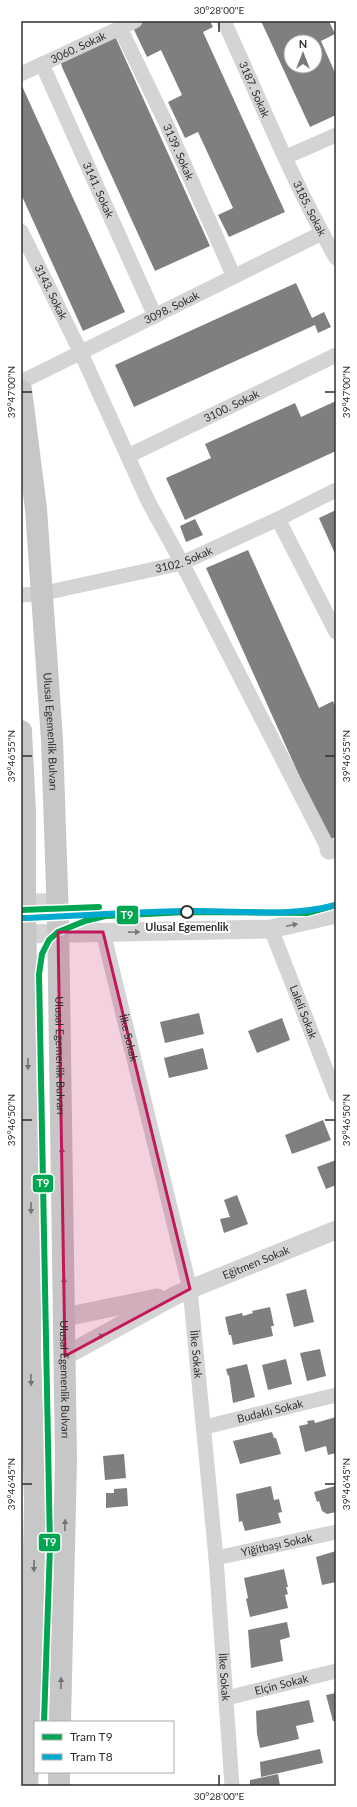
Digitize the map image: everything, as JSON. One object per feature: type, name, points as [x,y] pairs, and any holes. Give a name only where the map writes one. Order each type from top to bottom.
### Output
[{"type":"main road","name":"Ulusal Egemenlik Bulvarı","points":[[21,390],[36,509],[31,594],[52,740],[58,932],[66,1460],[60,1721]]},
{"type":"main road","points":[[21,731],[25,812],[23,934],[31,1167],[25,1353],[28,1500],[26,1699],[27,1786]]},
{"type":"main road","points":[[59,1773],[59,1786]]},
{"type":"street","name":"3060. Sokak","points":[[21,74],[135,21]]},
{"type":"street","name":"3187. Sokak","points":[[224,21],[286,157]]},
{"type":"street","name":"3139. Sokak","points":[[120,28],[165,121],[234,277]]},
{"type":"street","name":"3141. Sokak","points":[[42,64],[155,316]]},
{"type":"street","points":[[286,157],[336,135]]},
{"type":"street","name":"3185. Sokak","points":[[286,157],[322,233],[336,258]]},
{"type":"street","name":"3143. Sokak","points":[[21,231],[81,353],[148,501],[333,849]]},
{"type":"street","name":"3098. Sokak","points":[[21,382],[322,233]]},
{"type":"street","name":"3100. Sokak","points":[[128,456],[336,355]]},
{"type":"street","name":"3102. Sokak","points":[[31,594],[182,563],[278,519],[336,490]]},
{"type":"street","points":[[278,519],[336,632]]},
{"type":"street","points":[[24,902],[57,900]]},
{"type":"street","points":[[23,934],[58,932],[271,929],[336,914]]},
{"type":"street","name":"Laleli Sokak","points":[[271,929],[336,1095]]},
{"type":"street","name":"İlke Sokak","points":[[103,932],[183,1292],[205,1427],[227,1698],[232,1786]]},
{"type":"street","name":"Eğitmen Sokak","points":[[65,1356],[183,1292],[336,1230]]},
{"type":"street","name":"Eğitmen Sokak","points":[[65,1317],[183,1292]]},
{"type":"street","name":"Budaklı Sokak","points":[[205,1427],[336,1395]]},
{"type":"street","name":"Yiğitbaşı Sokak","points":[[216,1558],[336,1532]]},
{"type":"street","name":"Elçin Sokak","points":[[227,1698],[336,1671]]},
{"type":"highlighted area","points":[[58,932],[103,932],[190,1289],[65,1356]]},
{"type":"building","points":[[145,21],[210,21],[213,27],[203,32],[285,212],[229,237],[218,215],[233,208],[198,132],[185,138],[168,102],[182,95],[161,50],[147,57],[136,34],[133,27]]},
{"type":"building","points":[[261,21],[329,21],[335,34],[323,40],[323,34],[283,34],[283,69]]},
{"type":"building","points":[[114,34],[210,246],[155,271],[62,67],[60,59]]},
{"type":"building","points":[[323,46],[336,75],[336,115],[310,127],[286,74],[323,74]]},
{"type":"building","points":[[21,86],[125,312],[83,331],[21,194]]},
{"type":"building","points":[[296,283],[312,318],[324,312],[331,327],[318,333],[315,325],[134,407],[115,365]]},
{"type":"building","points":[[336,401],[336,451],[185,520],[166,478],[211,458],[205,444],[295,403],[301,417]]},
{"type":"building","points":[[336,510],[336,556],[319,518]]},
{"type":"building","points":[[195,519],[203,535],[186,542],[180,526]]},
{"type":"building","points":[[248,550],[319,708],[333,701],[336,709],[336,837],[328,840],[206,568]]},
{"type":"building","points":[[199,1013],[204,1034],[165,1043],[160,1022]]},
{"type":"building","points":[[282,1018],[290,1040],[257,1053],[248,1031]]},
{"type":"building","points":[[203,1048],[208,1069],[169,1078],[164,1058]]},
{"type":"building","points":[[323,1120],[331,1140],[292,1154],[285,1135]]},
{"type":"building","points":[[336,1160],[336,1185],[326,1189],[317,1167]]},
{"type":"building","points":[[237,1195],[248,1224],[224,1233],[220,1219],[230,1217],[224,1200]]},
{"type":"building","points":[[306,1289],[314,1322],[294,1327],[286,1294]]},
{"type":"building","points":[[270,1307],[274,1326],[271,1326],[273,1336],[233,1345],[225,1317],[242,1313],[243,1316],[253,1313],[252,1311]]},
{"type":"building","points":[[320,1349],[326,1376],[307,1381],[300,1353]]},
{"type":"building","points":[[286,1359],[292,1384],[268,1390],[262,1365]]},
{"type":"building","points":[[247,1364],[255,1397],[233,1403],[229,1375],[228,1376],[226,1369]]},
{"type":"building","points":[[336,1417],[336,1453],[328,1455],[326,1446],[305,1452],[299,1426],[308,1424],[307,1421],[314,1420],[315,1423]]},
{"type":"building","points":[[272,1432],[274,1438],[276,1438],[281,1454],[240,1464],[233,1441]]},
{"type":"building","points":[[124,1454],[126,1478],[105,1480],[103,1456]]},
{"type":"building","points":[[271,1486],[274,1500],[279,1499],[282,1512],[278,1513],[281,1523],[245,1531],[242,1521],[239,1522],[236,1494]]},
{"type":"building","points":[[335,1486],[336,1512],[327,1514],[322,1511],[314,1492]]},
{"type":"building","points":[[127,1488],[128,1506],[106,1508],[106,1493],[114,1493],[114,1489]]},
{"type":"building","points":[[336,1551],[336,1582],[322,1585],[316,1557]]},
{"type":"building","points":[[284,1569],[288,1587],[286,1587],[288,1594],[285,1595],[288,1608],[250,1617],[246,1599],[248,1598],[244,1578]]},
{"type":"building","points":[[287,1622],[290,1637],[280,1640],[283,1661],[251,1668],[248,1630]]},
{"type":"building","points":[[336,1693],[336,1721],[333,1721],[326,1695]]},
{"type":"building","points":[[309,1700],[314,1722],[296,1726],[299,1739],[260,1748],[257,1734],[256,1711]]},
{"type":"building","points":[[320,1749],[323,1763],[261,1777],[260,1762]]},
{"type":"building","points":[[278,1774],[280,1786],[250,1786],[250,1780]]},
{"type":"tram line","name":"T9","points":[[44,1721],[50,1547],[39,974],[42,954],[49,940],[58,932],[85,921],[105,916],[187,912],[307,913],[336,905]]},
{"type":"tram line","name":"T8","points":[[21,918],[175,911],[284,912],[319,909],[336,905]]},
{"type":"tram line","name":"T9","points":[[21,910],[99,907]]},
{"type":"place","name":"Ulusal Egemenlik","points":[[187,912]]}]
